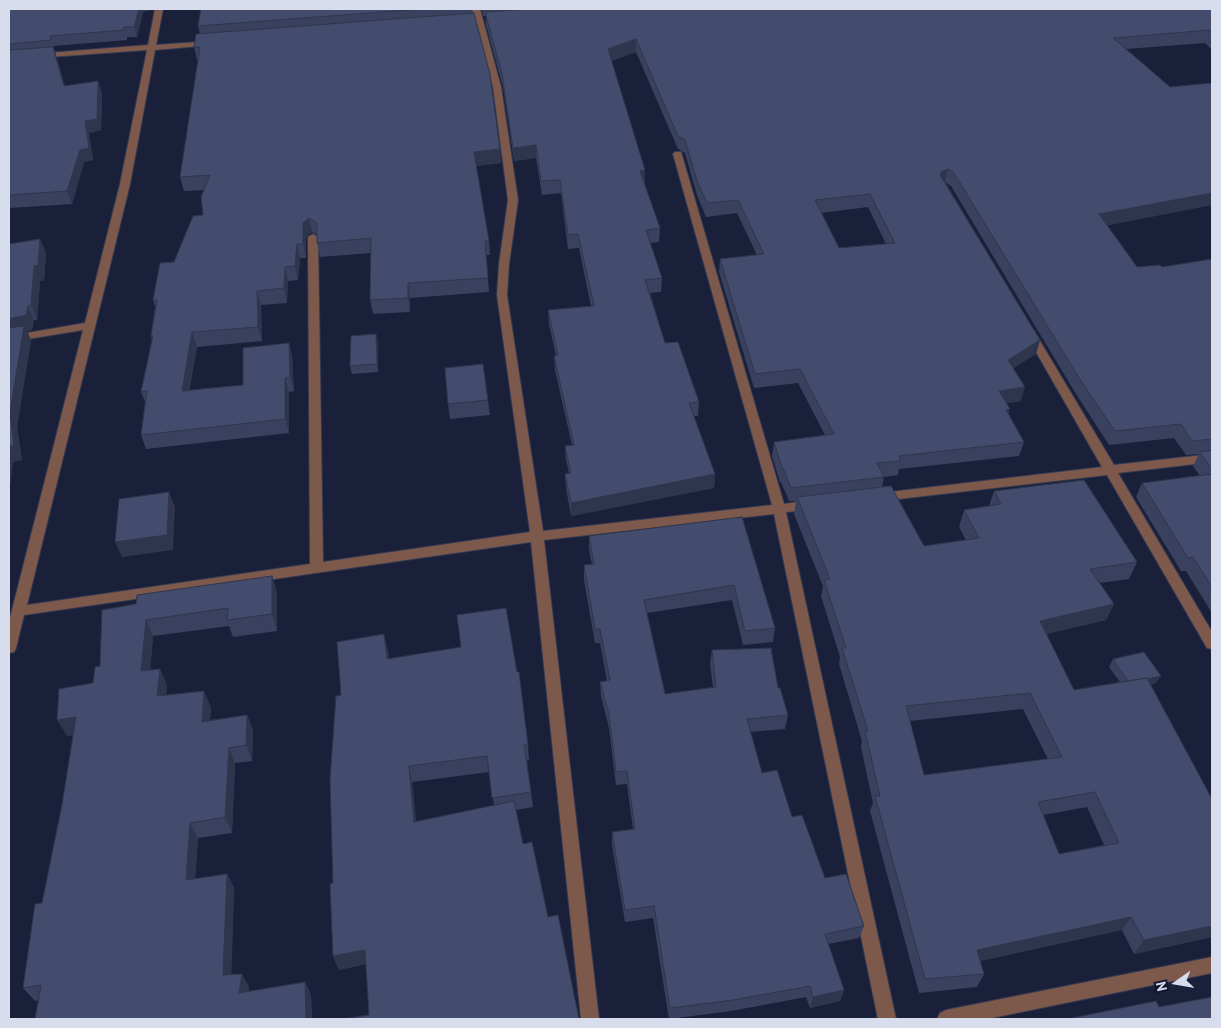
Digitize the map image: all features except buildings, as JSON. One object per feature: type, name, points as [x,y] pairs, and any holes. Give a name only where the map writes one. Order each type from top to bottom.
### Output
[{"type":"street","points":[[9,648],[125,184],[159,9]]},
{"type":"street","points":[[478,18],[497,86],[513,200],[504,264],[502,295],[537,536],[590,1019]]},
{"type":"street","points":[[9,58],[218,42]]},
{"type":"street","points":[[678,154],[780,509],[887,1019]]},
{"type":"street","points":[[313,237],[317,568]]},
{"type":"street","points":[[1025,324],[1112,469],[1212,644]]},
{"type":"street","points":[[9,339],[89,326]]},
{"type":"street","points":[[867,498],[1212,458]]},
{"type":"street","points":[[18,611],[537,536],[828,503]]},
{"type":"street","points":[[946,1019],[1212,965]]}]
